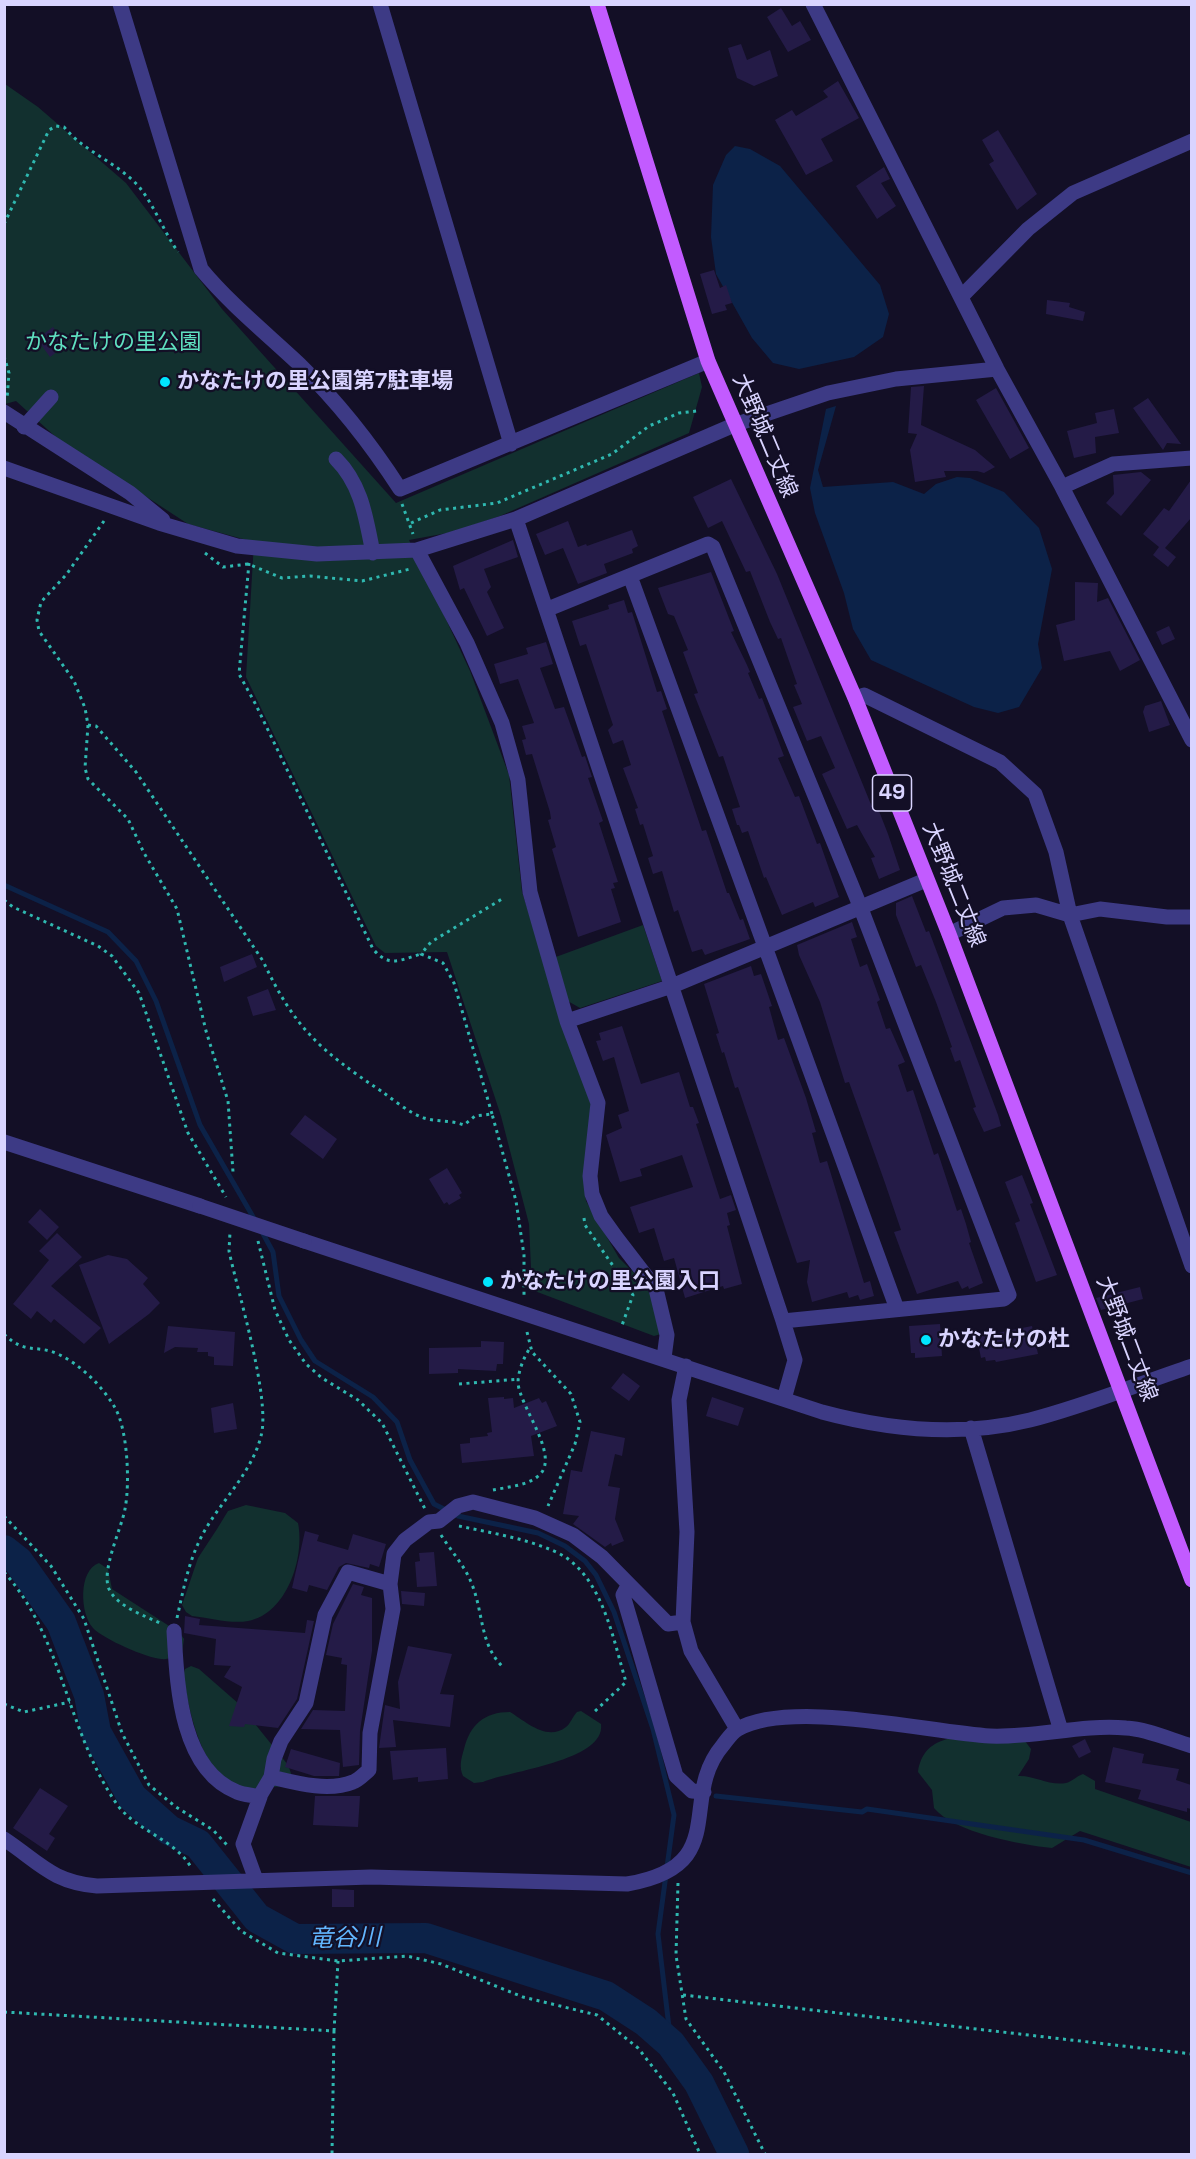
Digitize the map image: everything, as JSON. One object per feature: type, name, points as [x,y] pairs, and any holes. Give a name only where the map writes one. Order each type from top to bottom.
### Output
[{"type":"main road","name":"大野城二丈線","points":[[597,4],[708,361],[855,698],[949,934],[1191,1580]]},
{"type":"street","points":[[120,4],[200,265],[218,290],[300,366],[343,412],[378,456],[400,489],[708,361]]},
{"type":"street","points":[[380,4],[511,444]]},
{"type":"street","points":[[813,4],[997,369],[1062,487],[1191,740]]},
{"type":"street","points":[[961,297],[1028,229],[1073,193],[1191,141]]},
{"type":"street","points":[[4,468],[124,511],[251,549],[317,555],[417,550],[516,519],[734,424],[828,393],[896,380],[997,369]]},
{"type":"street","points":[[24,427],[51,397]]},
{"type":"street","points":[[4,412],[24,427],[130,493],[168,524]]},
{"type":"street","points":[[1062,487],[1113,464],[1191,458]]},
{"type":"street","points":[[336,459],[349,472],[363,502],[373,553]]},
{"type":"street","points":[[516,519],[548,609],[795,1360],[784,1400]]},
{"type":"street","points":[[548,609],[708,544],[713,547],[860,906],[1009,1295],[1004,1299],[783,1321]]},
{"type":"street","points":[[417,550],[467,643],[502,723],[518,780],[530,892],[567,1022],[598,1103],[590,1176],[592,1194],[606,1223],[656,1289],[667,1335],[664,1358]]},
{"type":"street","points":[[630,576],[767,946],[897,1309]]},
{"type":"street","points":[[855,698],[864,695],[1000,762],[1035,794],[1056,852],[1070,915],[1191,1266]]},
{"type":"street","points":[[567,1022],[672,986],[926,880]]},
{"type":"street","points":[[949,934],[1003,909],[1036,905],[1070,915],[1100,909],[1167,917],[1191,917]]},
{"type":"street","points":[[4,1142],[664,1358],[784,1400],[841,1417],[896,1428],[971,1428],[1031,1420],[1191,1366]]},
{"type":"street","points":[[686,1366],[679,1400],[687,1532],[683,1622],[691,1651],[737,1729]]},
{"type":"street","points":[[971,1428],[1061,1731]]},
{"type":"street","points":[[271,1777],[309,1785],[331,1785],[354,1782],[369,1770],[370,1733],[393,1608],[390,1584],[394,1554],[405,1540],[429,1522],[436,1521],[466,1504],[541,1521],[573,1535],[602,1557],[628,1586],[668,1624],[683,1622]]},
{"type":"street","points":[[251,1880],[243,1844],[258,1799],[271,1777],[274,1759],[281,1741],[306,1702],[325,1615],[348,1572],[390,1584]]},
{"type":"street","points":[[628,1586],[623,1595],[676,1776],[692,1791],[704,1792]]},
{"type":"street","points":[[174,1631],[182,1715],[197,1752],[214,1776],[236,1792],[260,1797],[258,1799]]},
{"type":"street","points":[[4,1839],[56,1877],[75,1884],[97,1886],[371,1877],[627,1884],[647,1881],[678,1866],[694,1841],[707,1774],[718,1751],[737,1729],[794,1716],[846,1719],[992,1736],[1127,1728],[1191,1746]]},
{"type":"path","points":[[4,224],[49,130],[56,126],[64,127],[70,135],[100,155],[140,189],[177,251],[189,263],[200,265]]},
{"type":"path","points":[[4,356],[9,373],[4,406]]},
{"type":"path","points":[[411,522],[440,510],[497,503],[612,454],[649,426],[679,412],[697,411]]},
{"type":"path","points":[[400,489],[398,496],[411,522],[417,550]]},
{"type":"path","points":[[124,511],[103,522],[66,575],[41,602],[37,620],[39,632],[52,654],[74,681],[85,708],[88,725],[85,768],[88,779],[128,819],[144,853],[177,909],[206,1031],[228,1101],[233,1172]]},
{"type":"path","points":[[205,537],[203,550],[208,558],[223,567],[248,564],[282,578],[310,576],[362,581],[390,576],[426,564]]},
{"type":"path","points":[[251,549],[239,674],[241,681],[256,705],[373,949],[382,960],[393,962],[421,954],[431,942],[502,899]]},
{"type":"path","points":[[88,725],[96,726],[136,772],[244,931],[299,1025],[317,1044],[355,1073],[422,1118],[464,1125],[475,1116],[492,1114]]},
{"type":"path","points":[[4,900],[13,907],[98,946],[112,956],[139,993],[188,1133],[230,1205]]},
{"type":"path","points":[[421,954],[443,963],[454,982],[516,1202],[524,1255],[525,1301]]},
{"type":"path","points":[[584,1216],[585,1225],[633,1295],[621,1328]]},
{"type":"path","points":[[253,1235],[259,1242],[275,1310],[290,1340],[306,1364],[322,1378],[358,1400],[382,1423],[421,1505],[436,1521],[472,1584],[486,1641],[493,1658],[504,1668]]},
{"type":"path","points":[[4,1334],[16,1346],[57,1353],[88,1374],[115,1408],[126,1450],[125,1508],[107,1578],[110,1590],[123,1604],[174,1631],[191,1558],[205,1531],[253,1461],[262,1434],[259,1383],[229,1251]]},
{"type":"path","points":[[527,1325],[530,1348],[571,1394],[580,1422],[575,1444],[541,1521]]},
{"type":"path","points":[[466,1504],[474,1496],[528,1482],[540,1476],[546,1463],[546,1449],[524,1407],[519,1379],[523,1358],[530,1348]]},
{"type":"path","points":[[459,1384],[519,1379]]},
{"type":"path","points":[[4,1516],[51,1566],[84,1619],[122,1733],[149,1785],[176,1807],[213,1830],[236,1853],[244,1852]]},
{"type":"path","points":[[436,1521],[520,1539],[558,1553],[593,1588],[602,1607],[626,1682],[593,1713]]},
{"type":"path","points":[[4,1572],[20,1590],[44,1631],[91,1761],[117,1805],[139,1826],[176,1850],[207,1882],[242,1931],[278,1953],[338,1961],[407,1956],[441,1964],[523,1997],[597,2015],[638,2048],[673,2093],[700,2154]]},
{"type":"path","points":[[4,1704],[24,1712],[70,1702]]},
{"type":"path","points":[[678,1866],[676,1955],[686,2019],[724,2072],[765,2154]]},
{"type":"path","points":[[332,2154],[334,2031],[338,1961]]},
{"type":"path","points":[[682,1995],[1191,2054]]},
{"type":"path","points":[[4,2012],[334,2031]]},
{"type":"green space","name":"かなたけの里公園","points":[[5,84],[38,107],[126,183],[222,309],[396,503],[699,373],[702,387],[689,433],[500,516],[453,532],[409,540],[470,671],[509,775],[522,892],[591,1103],[584,1182],[586,1201],[619,1258],[652,1291],[661,1334],[654,1336],[532,1290],[529,1224],[501,1116],[447,952],[385,953],[376,946],[246,677],[254,542],[188,524],[58,439],[16,401],[5,404]]},
{"type":"green space","points":[[643,925],[662,981],[580,1008],[566,1000],[553,958]]},
{"type":"green space","points":[[246,1505],[285,1513],[298,1523],[299,1552],[290,1582],[283,1596],[273,1608],[262,1616],[248,1621],[192,1616],[182,1605],[198,1558],[228,1511]]},
{"type":"green space","points":[[99,1563],[108,1569],[112,1589],[180,1633],[184,1639],[182,1653],[167,1659],[154,1658],[115,1642],[93,1628],[86,1613],[83,1593],[87,1574]]},
{"type":"green space","points":[[191,1666],[199,1669],[239,1704],[288,1765],[292,1776],[283,1786],[246,1788],[231,1782],[218,1772],[208,1759],[194,1725],[183,1676],[185,1669]]},
{"type":"green space","points":[[581,1711],[601,1724],[598,1737],[588,1747],[572,1756],[483,1782],[474,1783],[463,1776],[462,1756],[470,1733],[486,1717],[510,1712],[529,1725],[551,1732],[566,1727],[577,1712]]},
{"type":"green space","points":[[989,1733],[1025,1741],[1031,1749],[1029,1759],[1018,1776],[1060,1784],[1083,1774],[1095,1781],[1095,1789],[1191,1822],[1191,1867],[1080,1831],[1052,1848],[989,1836],[956,1824],[943,1816],[934,1808],[932,1790],[918,1772],[921,1760],[935,1744],[944,1740]]},
{"type":"water","points":[[735,146],[750,149],[780,166],[880,285],[889,314],[883,337],[854,357],[799,369],[773,363],[752,338],[716,274],[711,237],[713,185],[726,155]]},
{"type":"water","points":[[836,406],[818,470],[823,487],[893,482],[924,494],[936,484],[957,477],[970,478],[1004,492],[1039,528],[1052,569],[1038,644],[1042,668],[1019,707],[998,713],[974,707],[871,660],[853,629],[844,593],[815,513],[810,488],[826,409]]},
{"type":"building","points":[[781,8],[792,26],[800,21],[811,40],[788,52],[767,17]]},
{"type":"building","points":[[741,44],[747,60],[770,50],[778,76],[754,86],[737,78],[728,48]]},
{"type":"building","points":[[838,81],[859,118],[821,139],[833,161],[806,175],[775,120],[792,110],[796,116],[828,97],[823,91]]},
{"type":"building","points":[[998,130],[1037,194],[1017,210],[989,164],[994,161],[982,140]]},
{"type":"building","points":[[884,167],[890,179],[881,183],[896,206],[877,219],[856,186]]},
{"type":"building","points":[[714,270],[720,288],[726,285],[732,303],[725,305],[727,310],[712,314],[700,274]]},
{"type":"building","points":[[1047,300],[1070,303],[1069,307],[1085,312],[1083,321],[1046,314]]},
{"type":"building","points":[[53,327],[66,345],[50,357],[37,339]]},
{"type":"building","points":[[924,386],[921,425],[975,450],[995,467],[984,473],[944,471],[946,477],[915,482],[910,450],[917,434],[908,433],[911,387]]},
{"type":"building","points":[[996,388],[1029,448],[1010,459],[976,400]]},
{"type":"building","points":[[1148,398],[1181,444],[1167,443],[1163,450],[1133,408]]},
{"type":"building","points":[[1114,409],[1119,433],[1095,437],[1096,453],[1074,458],[1067,431],[1097,423],[1095,413]]},
{"type":"building","points":[[1141,472],[1151,480],[1121,516],[1106,503],[1114,494],[1113,475]]},
{"type":"building","points":[[731,479],[777,574],[872,807],[877,806],[888,834],[900,870],[879,879],[871,858],[875,857],[857,825],[847,829],[822,774],[835,768],[821,736],[807,741],[793,707],[802,704],[794,685],[797,684],[781,638],[778,639],[770,622],[750,571],[746,572],[722,521],[708,528],[693,497]]},
{"type":"building","points":[[1191,480],[1191,518],[1165,548],[1176,557],[1168,567],[1153,555],[1159,547],[1143,534],[1164,508],[1169,511]]},
{"type":"building","points":[[568,521],[578,547],[632,530],[638,546],[632,549],[633,553],[604,564],[607,573],[578,584],[563,548],[545,555],[536,534]]},
{"type":"building","points":[[513,540],[518,557],[484,569],[491,587],[487,592],[504,628],[487,636],[464,588],[460,590],[453,566]]},
{"type":"building","points":[[711,572],[734,631],[731,632],[750,672],[748,673],[759,699],[762,698],[784,756],[778,758],[795,797],[799,796],[817,844],[820,843],[839,897],[815,907],[813,902],[782,915],[766,877],[764,878],[748,831],[742,833],[737,825],[732,809],[740,807],[723,756],[719,757],[694,694],[698,693],[683,652],[688,650],[674,616],[668,614],[658,588]]},
{"type":"building","points":[[1075,582],[1098,583],[1097,602],[1108,598],[1140,660],[1120,671],[1110,651],[1064,661],[1056,625],[1075,620]]},
{"type":"building","points":[[624,600],[628,613],[632,612],[657,692],[661,691],[667,709],[662,711],[702,831],[706,830],[727,893],[729,893],[740,920],[743,919],[750,939],[705,955],[702,949],[692,952],[678,910],[674,912],[662,871],[653,874],[648,858],[653,856],[643,824],[640,825],[635,809],[638,808],[623,768],[631,765],[623,740],[613,744],[608,730],[613,725],[586,644],[580,646],[572,621],[609,609],[608,605]]},
{"type":"building","points":[[1169,626],[1175,639],[1162,645],[1156,632]]},
{"type":"building","points":[[546,642],[553,664],[540,668],[555,709],[564,707],[582,757],[585,756],[592,777],[588,778],[603,821],[599,823],[618,882],[613,883],[615,888],[611,889],[621,922],[578,937],[552,849],[556,847],[548,820],[551,819],[550,812],[532,754],[526,755],[522,740],[526,739],[522,726],[534,723],[518,679],[500,684],[494,664],[528,654],[526,648]]},
{"type":"building","points":[[1161,701],[1170,725],[1149,732],[1143,712],[1145,706]]},
{"type":"building","points":[[912,896],[926,932],[929,931],[998,1115],[1001,1126],[984,1132],[973,1108],[976,1107],[960,1060],[955,1062],[936,1002],[921,965],[916,967],[896,915],[896,903]]},
{"type":"building","points":[[852,922],[857,937],[851,939],[860,967],[867,964],[880,1000],[877,1002],[886,1029],[890,1028],[905,1062],[898,1065],[907,1092],[913,1090],[934,1155],[938,1153],[957,1211],[961,1209],[966,1224],[971,1242],[969,1243],[983,1283],[969,1289],[968,1286],[962,1289],[958,1281],[917,1294],[894,1232],[901,1230],[885,1183],[849,1082],[845,1083],[820,1002],[799,955],[797,945]]},
{"type":"building","points":[[252,954],[257,967],[224,982],[220,967]]},
{"type":"building","points":[[751,966],[754,976],[761,974],[772,1006],[769,1007],[778,1040],[784,1038],[806,1098],[816,1132],[812,1133],[820,1163],[827,1161],[864,1283],[870,1281],[874,1296],[860,1300],[858,1295],[849,1298],[847,1292],[812,1302],[807,1282],[810,1260],[797,1263],[738,1087],[735,1088],[724,1052],[722,1053],[716,1034],[719,1033],[704,984]]},
{"type":"building","points":[[268,989],[276,1010],[253,1016],[247,997]]},
{"type":"building","points":[[622,1026],[641,1084],[679,1072],[690,1107],[693,1107],[699,1123],[696,1124],[720,1199],[731,1195],[736,1210],[727,1213],[730,1225],[727,1226],[742,1284],[724,1289],[723,1286],[685,1298],[674,1258],[664,1261],[654,1228],[639,1233],[630,1207],[693,1187],[682,1155],[640,1169],[642,1176],[620,1182],[606,1135],[622,1128],[618,1115],[629,1111],[614,1057],[603,1061],[596,1041],[601,1040],[599,1033]]},
{"type":"building","points":[[305,1115],[337,1139],[323,1159],[290,1134]]},
{"type":"building","points":[[447,1168],[462,1193],[459,1195],[461,1198],[449,1205],[447,1202],[444,1204],[429,1179]]},
{"type":"building","points":[[1022,1175],[1033,1203],[1030,1204],[1057,1275],[1036,1282],[1015,1223],[1020,1221],[1005,1182]]},
{"type":"building","points":[[40,1209],[59,1227],[47,1240],[28,1222]]},
{"type":"building","points":[[57,1233],[82,1257],[51,1286],[101,1328],[84,1344],[54,1319],[51,1323],[37,1311],[31,1319],[13,1304],[49,1260],[39,1251]]},
{"type":"building","points":[[108,1255],[127,1259],[148,1278],[143,1284],[160,1303],[109,1344],[79,1265]]},
{"type":"building","points":[[1140,1287],[1143,1299],[1101,1310],[1096,1298]]},
{"type":"building","name":"かなたけの杜","points":[[940,1324],[942,1356],[915,1358],[915,1353],[911,1353],[909,1326]]},
{"type":"building","points":[[168,1326],[235,1332],[233,1366],[214,1365],[214,1357],[208,1356],[208,1352],[197,1352],[198,1348],[175,1347],[164,1353]]},
{"type":"building","points":[[1032,1326],[1038,1354],[996,1362],[995,1360],[986,1361],[985,1357],[981,1358],[978,1343],[982,1336]]},
{"type":"building","points":[[481,1341],[504,1342],[503,1364],[497,1364],[496,1371],[458,1369],[458,1373],[429,1374],[429,1348],[481,1347]]},
{"type":"building","points":[[623,1373],[640,1386],[629,1401],[611,1388]]},
{"type":"building","points":[[504,1397],[504,1399],[513,1398],[514,1408],[539,1398],[542,1403],[546,1401],[557,1426],[531,1436],[534,1456],[462,1463],[460,1444],[470,1443],[470,1438],[488,1436],[487,1433],[492,1432],[488,1398]]},
{"type":"building","points":[[712,1397],[744,1408],[738,1426],[706,1416]]},
{"type":"building","points":[[233,1403],[237,1429],[214,1433],[211,1408]]},
{"type":"building","points":[[591,1431],[625,1438],[622,1456],[615,1454],[608,1486],[620,1488],[615,1519],[624,1541],[612,1546],[611,1543],[605,1547],[573,1524],[579,1516],[563,1514],[571,1470],[582,1472]]},
{"type":"building","points":[[305,1531],[319,1535],[317,1541],[348,1550],[353,1534],[386,1544],[379,1567],[370,1564],[369,1568],[346,1563],[339,1567],[327,1590],[309,1585],[307,1592],[292,1588]]},
{"type":"building","points":[[434,1552],[437,1586],[417,1587],[415,1562],[420,1561],[419,1553]]},
{"type":"building","points":[[353,1584],[364,1587],[361,1595],[372,1598],[372,1651],[360,1731],[359,1765],[343,1767],[340,1730],[301,1729],[313,1710],[345,1711],[347,1665],[341,1664],[342,1658],[326,1655],[333,1624]]},
{"type":"building","points":[[401,1591],[425,1593],[424,1606],[402,1604]]},
{"type":"building","points":[[185,1616],[200,1619],[199,1625],[305,1633],[307,1620],[314,1621],[297,1699],[278,1728],[245,1724],[244,1727],[229,1726],[242,1687],[224,1677],[231,1666],[214,1665],[216,1639],[184,1633]]},
{"type":"building","points":[[408,1646],[452,1654],[440,1694],[454,1695],[450,1727],[393,1720],[396,1747],[379,1748],[385,1705],[400,1709],[398,1682]]},
{"type":"building","points":[[1085,1739],[1091,1752],[1079,1758],[1072,1746]]},
{"type":"building","points":[[1113,1747],[1144,1754],[1142,1763],[1179,1769],[1176,1780],[1191,1785],[1191,1809],[1187,1808],[1187,1812],[1138,1799],[1141,1790],[1105,1782]]},
{"type":"building","points":[[446,1748],[448,1779],[418,1782],[418,1777],[393,1780],[390,1751]]},
{"type":"building","points":[[291,1749],[340,1763],[339,1776],[314,1776],[285,1767]]},
{"type":"building","points":[[40,1788],[68,1806],[49,1834],[55,1838],[47,1851],[13,1828]]},
{"type":"building","points":[[315,1796],[360,1796],[358,1827],[313,1825]]},
{"type":"building","points":[[332,1889],[354,1890],[354,1907],[332,1907]]},
{"type":"waterway","points":[[4,885],[108,932],[136,961],[156,1001],[200,1125],[256,1222]]},
{"type":"waterway","points":[[261,1230],[273,1252],[279,1296],[301,1340],[315,1361],[373,1397],[397,1422],[410,1460],[434,1504],[458,1516],[538,1533],[565,1546],[585,1561],[596,1575],[614,1612],[653,1729],[674,1815],[658,1934],[671,2044]]},
{"type":"waterway","name":"竜谷川","points":[[4,1550],[18,1561],[61,1622],[89,1695],[96,1732],[132,1797],[169,1830],[198,1844],[257,1918],[295,1939],[426,1938],[606,1996],[646,2022],[671,2044],[699,2083],[734,2154]]},
{"type":"waterway","points":[[716,1796],[862,1812],[867,1809],[1084,1840],[1192,1873]]},
{"type":"place","name":"かなたけの里公園第7駐車場","points":[[165,382]]},
{"type":"place","name":"かなたけの里公園入口","points":[[488,1282]]},
{"type":"place","name":"かなたけの杜","points":[[926,1340]]}]
